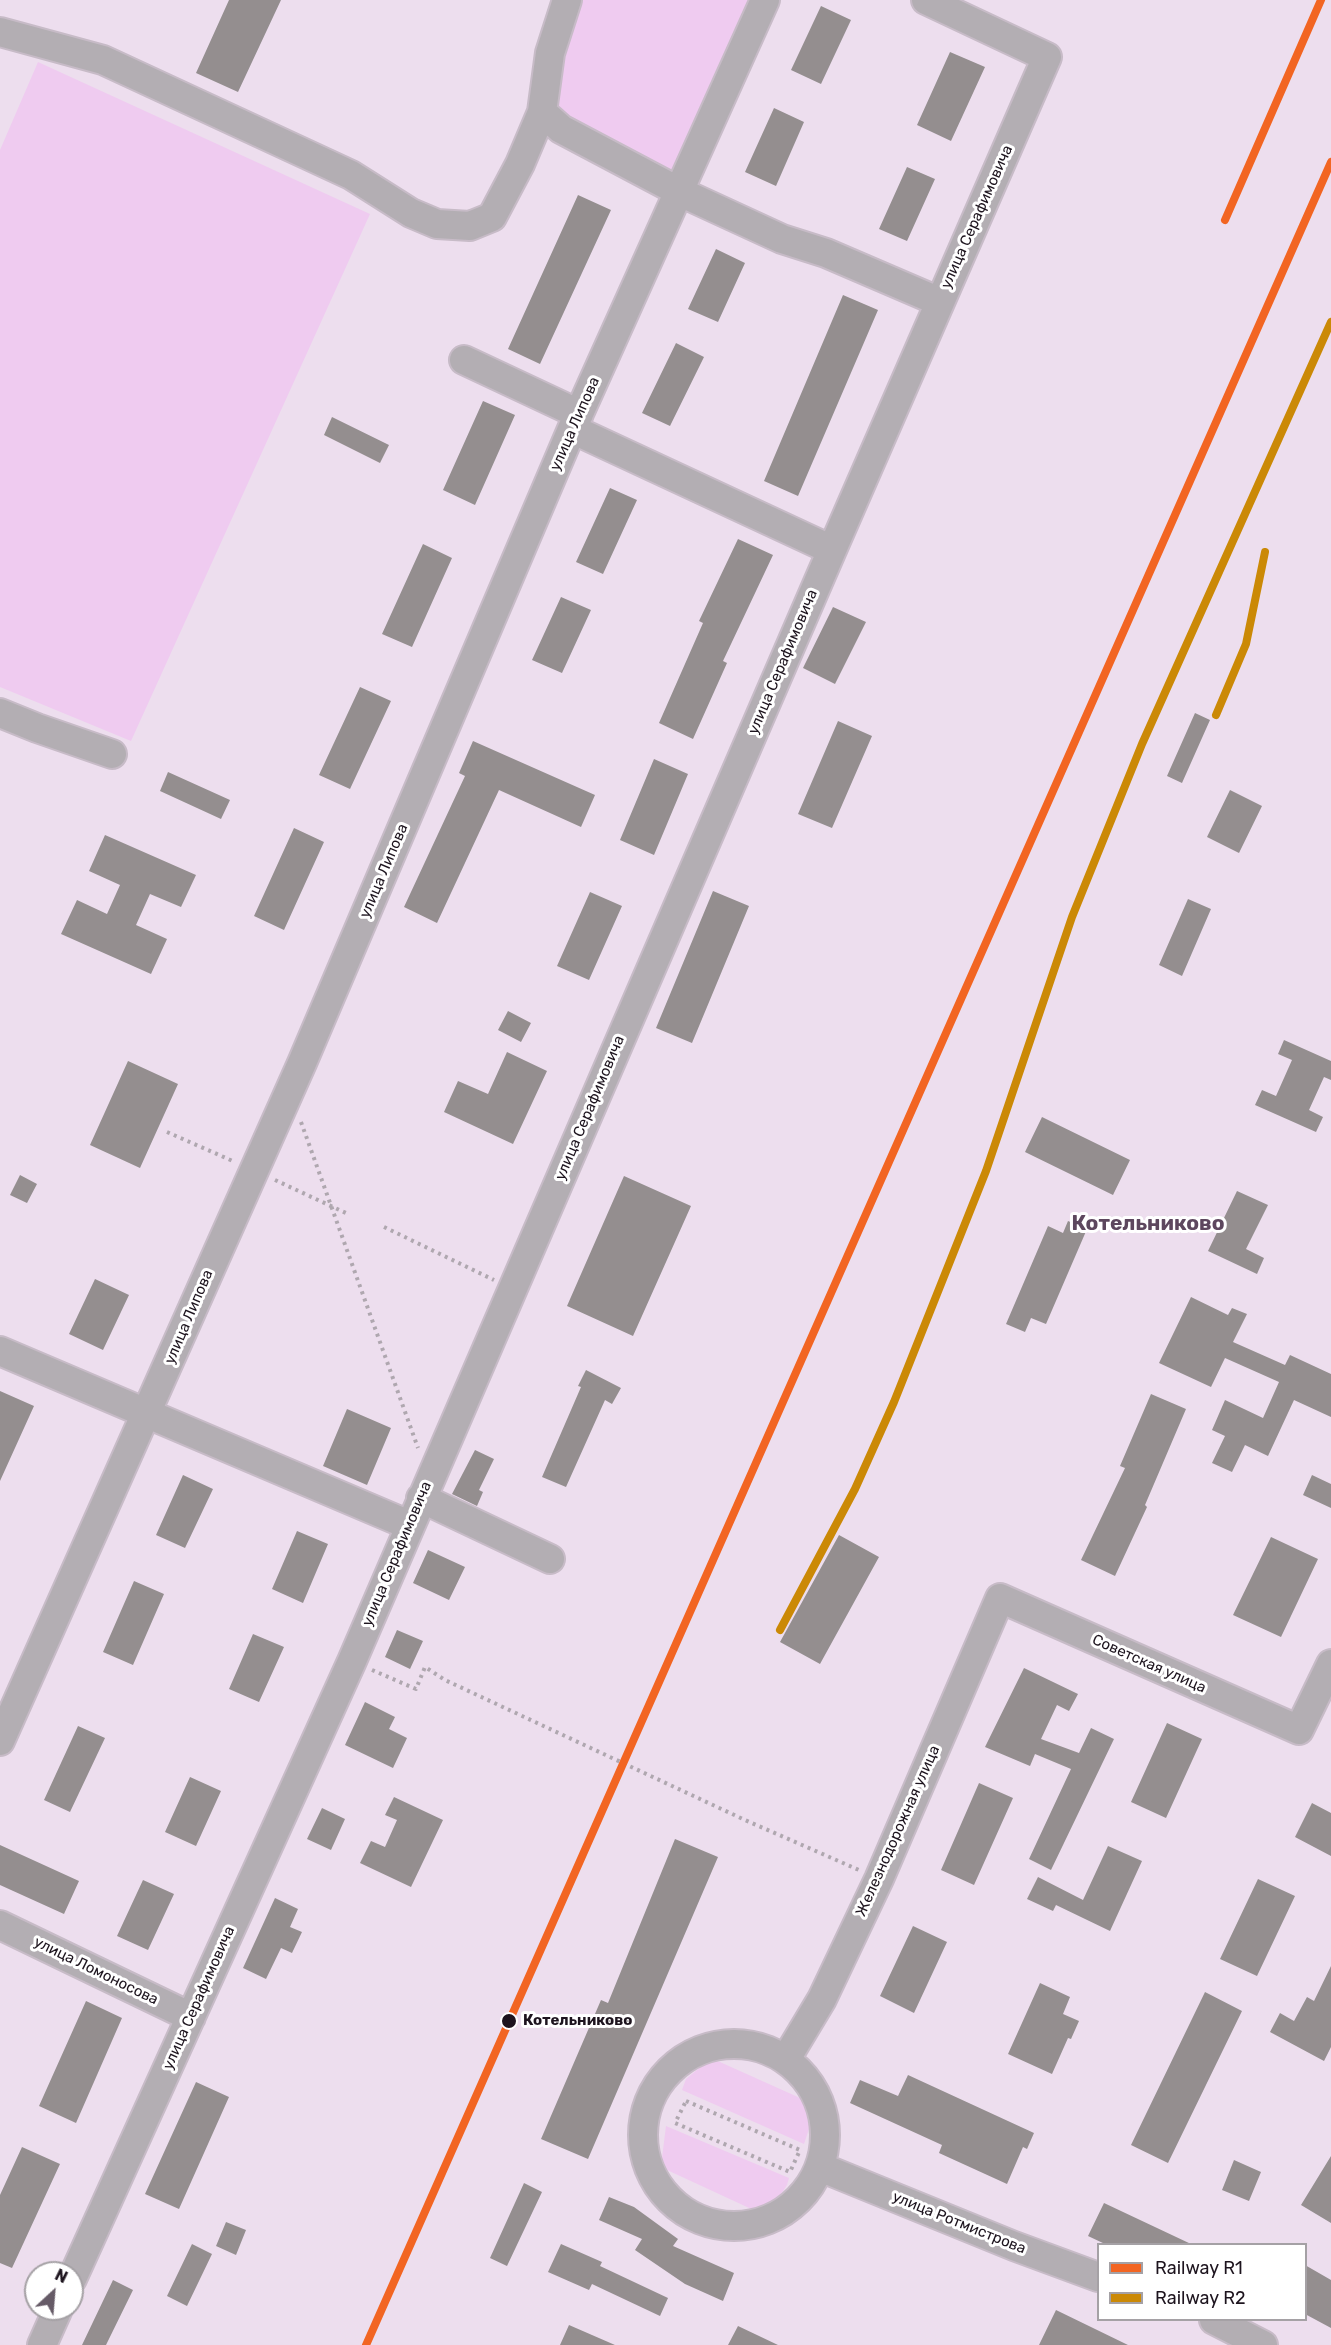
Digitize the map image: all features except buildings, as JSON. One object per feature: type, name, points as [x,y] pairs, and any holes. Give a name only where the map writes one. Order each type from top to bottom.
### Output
[{"type":"street","points":[[0,32],[113,65],[351,175],[411,213],[437,224],[470,226],[492,217],[520,165],[542,112],[550,53],[567,0]]},
{"type":"street","name":"улица Липова","points":[[0,1741],[289,1090],[575,422],[765,0]]},
{"type":"street","name":"улица Серафимовича","points":[[80,2261],[352,1660],[1047,57],[926,0]]},
{"type":"street","points":[[542,112],[561,129],[680,192],[782,238],[855,265],[940,302]]},
{"type":"street","points":[[464,360],[575,422],[832,550]]},
{"type":"street","points":[[0,713],[112,754]]},
{"type":"street","points":[[0,1351],[409,1525]]},
{"type":"street","points":[[421,1498],[550,1559]]},
{"type":"street","name":"Советская улица","points":[[1000,1598],[1299,1730],[1331,1664]]},
{"type":"street","name":"Железнодорожная улица","points":[[786,2059],[822,1999],[879,1879],[1000,1598]]},
{"type":"street","name":"улица Ломоносова","points":[[0,1925],[191,2017]]},
{"type":"street","points":[[725,2044],[746,2044],[767,2049],[786,2059],[810,2083],[824,2115],[826,2133],[810,2158],[810,2187],[777,2216],[756,2223],[735,2226],[713,2223],[692,2216],[674,2204],[660,2187],[649,2168],[644,2148],[643,2127],[647,2106],[656,2087],[677,2064],[704,2048],[725,2044]]},
{"type":"street","name":"улица Ротмистрова","points":[[810,2158],[1014,2246],[1097,2277]]},
{"type":"street","points":[[42,2345],[53,2321]]},
{"type":"street","points":[[1218,2321],[1263,2345]]},
{"type":"path","points":[[289,1090],[419,1451]]},
{"type":"path","points":[[384,1227],[497,1281]]},
{"type":"path","points":[[352,1660],[416,1689],[425,1667],[445,1680],[485,1699],[745,1820],[879,1879]]},
{"type":"path","points":[[686,2101],[810,2158],[789,2172],[675,2122],[686,2101]]},
{"type":"shaded area","points":[[574,0],[754,0],[677,177],[570,125],[554,106]]},
{"type":"shaded area","points":[[38,62],[370,214],[131,741],[0,687],[0,150]]},
{"type":"shaded area","points":[[711,2058],[809,2102],[810,2126],[804,2144],[682,2090],[686,2079]]},
{"type":"shaded area","points":[[666,2126],[789,2178],[787,2185],[782,2193],[760,2213],[667,2170],[662,2158]]},
{"type":"rail line","name":"R1","points":[[1225,220],[1321,0]]},
{"type":"rail line","name":"R1","points":[[366,2345],[1331,162]]},
{"type":"rail line","name":"R2","points":[[780,1630],[855,1489],[894,1402],[986,1171],[1072,917],[1142,744],[1331,322]]},
{"type":"rail line","name":"R2","points":[[1216,715],[1246,644],[1265,552]]},
{"type":"place","name":"Котельниково","points":[[509,2021]]},
{"type":"district","name":"Котельниково","points":[[1148,1224]]}]
